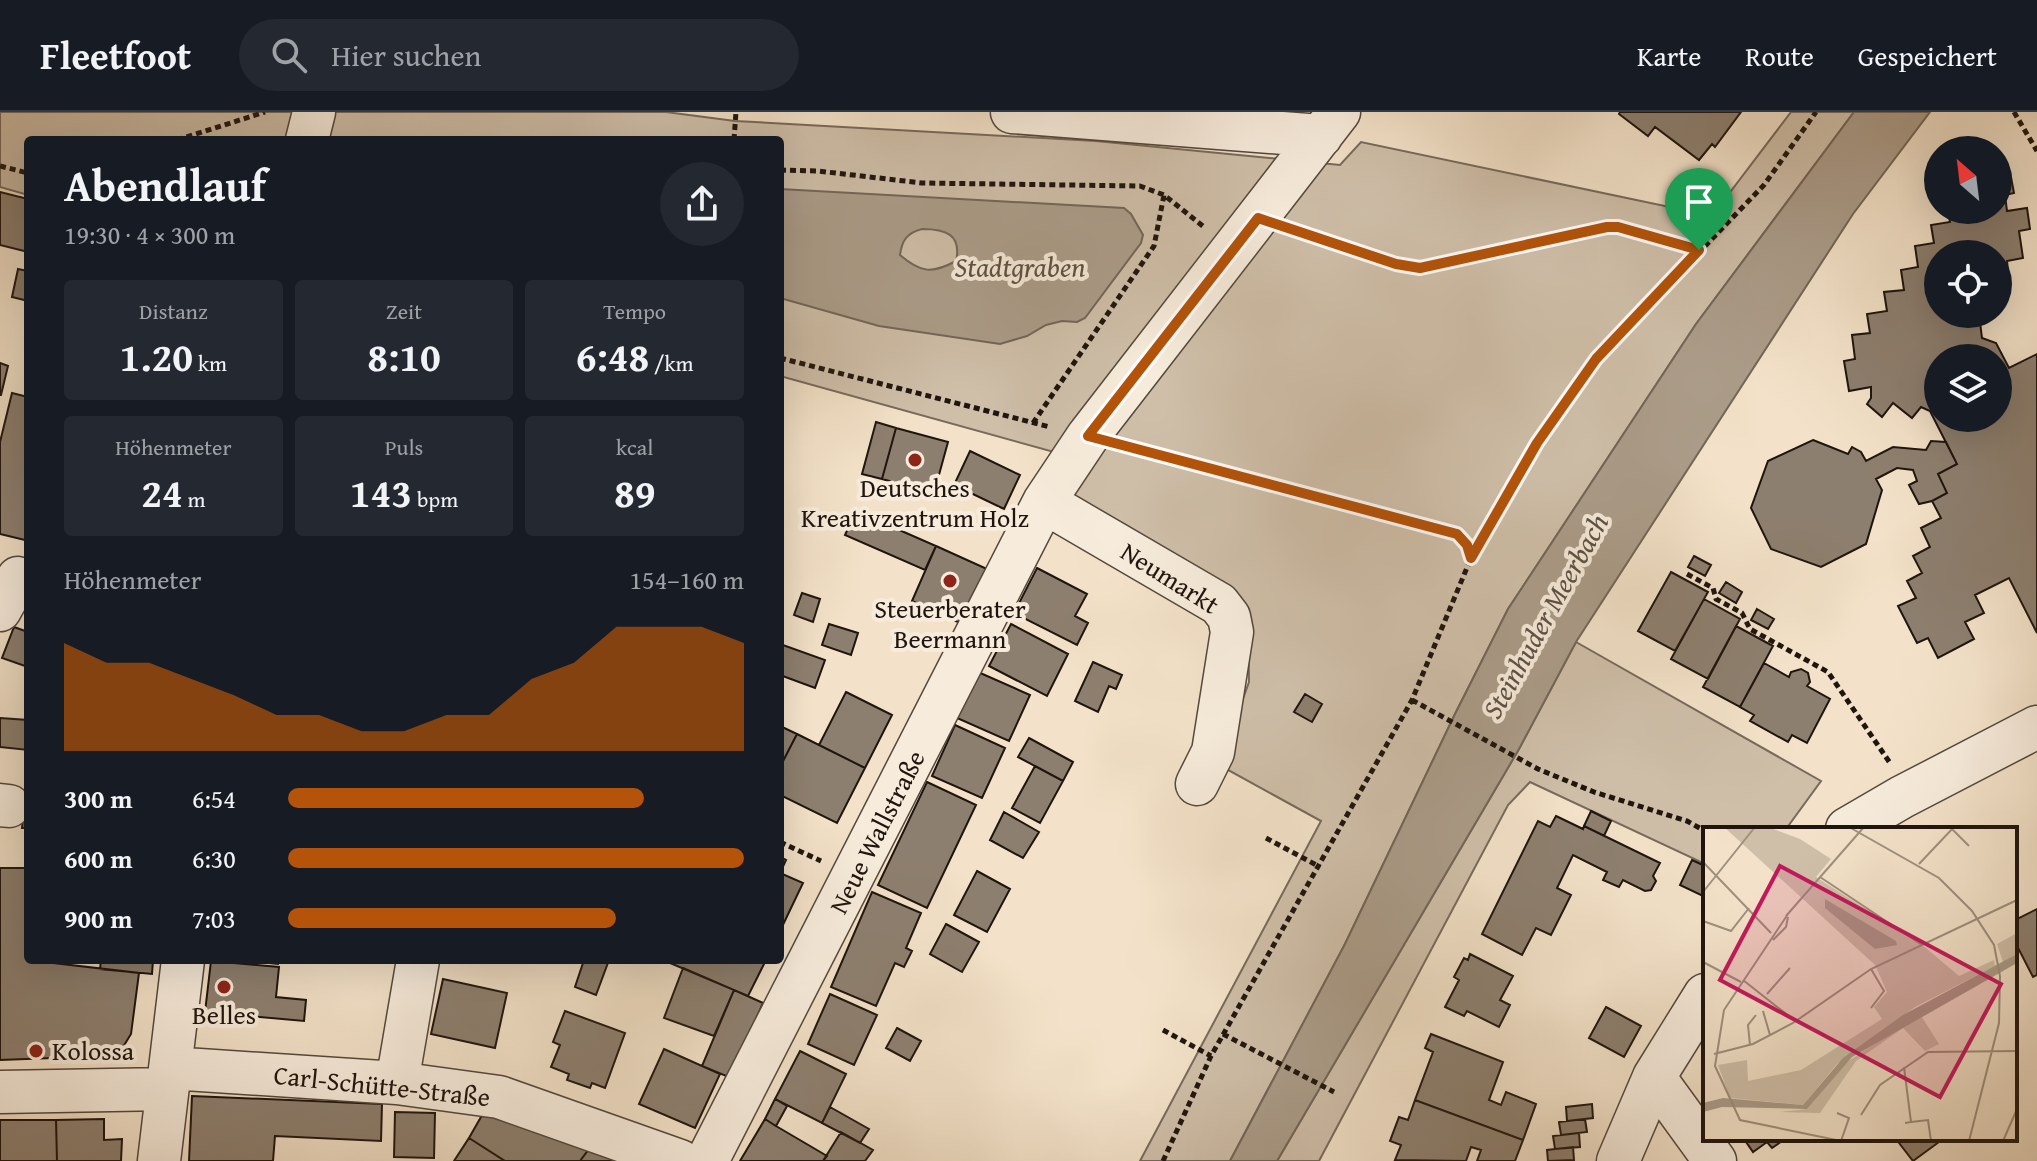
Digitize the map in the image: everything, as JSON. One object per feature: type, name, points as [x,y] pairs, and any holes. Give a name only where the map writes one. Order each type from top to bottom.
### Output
[{"type":"street","points":[[308,136],[314,112]]},
{"type":"street","points":[[1012,112],[1330,124]]},
{"type":"street","name":"Neue Wallstraße","points":[[707,1161],[1044,502],[1088,436],[1330,124]]},
{"type":"street","name":"Neumarkt","points":[[1044,502],[1219,604],[1227,612],[1232,632],[1213,752],[1197,784]]},
{"type":"street","points":[[1850,827],[2037,727]]},
{"type":"street","points":[[159,1161],[182,964]]},
{"type":"street","points":[[397,1083],[417,964]]},
{"type":"street","points":[[1618,1161],[1654,1077],[1703,998]]},
{"type":"street","name":"Carl-Schütte-Straße","points":[[0,1092],[249,1072],[397,1083],[499,1097],[680,1161]]},
{"type":"street","points":[[1654,1077],[1715,1161]]},
{"type":"path","points":[[190,136],[265,112]]},
{"type":"path","points":[[734,136],[736,112]]},
{"type":"path","points":[[1163,1161],[1211,1056],[1412,700],[1471,558],[1537,443],[1596,359],[1764,185],[1816,112]]},
{"type":"path","points":[[2014,112],[2037,151]]},
{"type":"path","points":[[0,166],[24,172]]},
{"type":"path","points":[[784,170],[922,183],[1140,186],[1164,195],[1195,220]]},
{"type":"path","points":[[1033,423],[1154,246],[1164,195]]},
{"type":"path","points":[[1258,218],[1396,264],[1420,268],[1607,227],[1618,227],[1699,250]]},
{"type":"path","points":[[784,359],[1457,534],[1467,545],[1471,558]]},
{"type":"path","points":[[1687,574],[1713,588],[1716,599],[1742,613],[1750,629],[1828,672],[1911,792]]},
{"type":"path","points":[[1412,700],[1538,769],[1594,792],[1687,821],[1703,830]]},
{"type":"path","points":[[1266,838],[1320,867]]},
{"type":"path","points":[[1163,1030],[1211,1056]]},
{"type":"path","points":[[1223,1034],[1334,1092]]},
{"type":"shaded area","points":[[0,112],[666,112],[735,121],[1096,141],[1340,165],[1361,142],[1712,216],[1791,112],[1854,112],[1696,324],[1508,609],[1345,944],[1230,1161],[1140,1161],[1321,821],[1219,765],[1249,682],[1248,607],[1075,498],[1065,455],[784,377],[784,136],[24,136],[24,194],[0,187]]},
{"type":"shaded area","points":[[1576,642],[1821,781],[1787,827],[1703,827],[1703,863],[1530,782],[1508,805],[1319,1161],[1277,1161],[1519,749]]},
{"type":"water","name":"Steinhuder Meerbach","points":[[1854,112],[1930,112],[1853,214],[1576,642],[1519,749],[1277,1161],[1230,1161],[1345,944],[1508,609],[1696,324]]},
{"type":"water","name":"Stadtgraben","points":[[784,189],[1124,208],[1143,235],[1141,243],[1085,318],[1077,322],[1062,321],[1046,325],[1027,336],[1000,344],[879,326],[784,299]],"holes":[[[922,229],[944,232],[954,239],[956,261],[927,270],[900,255],[909,235]]]},
{"type":"building","points":[[1620,112],[1741,112],[1715,147],[1712,144],[1699,160],[1655,127],[1648,136]]},
{"type":"building","points":[[0,192],[24,198],[24,251],[0,245]]},
{"type":"building","points":[[2027,208],[2030,229],[2019,231],[2023,258],[2012,260],[2012,240],[1934,240],[1931,225],[2012,224],[2012,210]]},
{"type":"building","points":[[1924,245],[1924,328],[1981,328],[1982,338],[1997,344],[1924,344],[1924,408],[1921,407],[1912,418],[1893,403],[1882,417],[1867,404],[1871,398],[1871,387],[1849,391],[1844,361],[1855,359],[1852,335],[1870,333],[1867,314],[1887,311],[1884,292],[1904,290],[1901,270],[1918,267],[1915,246]]},
{"type":"building","points":[[18,269],[24,270],[24,300],[12,297]]},
{"type":"building","points":[[2037,354],[2037,633],[2009,578],[1975,595],[1984,613],[1965,622],[1974,639],[1938,658],[1928,638],[1917,643],[1898,606],[1916,598],[1907,581],[1922,573],[1913,556],[1930,547],[1921,528],[1941,518],[1932,501],[1947,493],[1938,474],[1957,464],[1941,432],[2012,432],[2012,366]]},
{"type":"building","points":[[0,363],[8,366],[1,395],[0,395]]},
{"type":"building","points":[[12,393],[24,396],[24,540],[0,534],[0,442]]},
{"type":"building","points":[[876,422],[896,428],[882,479],[862,474]]},
{"type":"building","name":"Deutsches Kreativzentrum Holz","points":[[896,428],[948,442],[934,493],[882,479]]},
{"type":"building","points":[[1813,440],[1848,454],[1852,447],[1861,452],[1866,461],[1893,447],[1926,450],[1931,441],[1946,442],[1957,464],[1938,474],[1947,493],[1919,504],[1909,485],[1917,481],[1913,470],[1897,468],[1876,479],[1882,490],[1866,544],[1821,567],[1771,549],[1751,508],[1768,461]]},
{"type":"building","points":[[970,451],[1020,475],[1004,509],[954,485]]},
{"type":"building","points":[[856,511],[936,546],[925,570],[845,535]]},
{"type":"building","points":[[936,546],[987,569],[962,624],[912,601]]},
{"type":"building","points":[[1694,556],[1711,565],[1705,576],[1688,567]]},
{"type":"building","points":[[1037,568],[1087,594],[1075,616],[1088,623],[1077,645],[1014,613]]},
{"type":"building","points":[[1671,572],[1708,592],[1675,651],[1638,631]]},
{"type":"building","points":[[1726,582],[1742,592],[1736,603],[1719,593]]},
{"type":"building","points":[[802,593],[820,599],[813,622],[794,615]]},
{"type":"building","points":[[1704,599],[1740,619],[1708,679],[1671,659]]},
{"type":"building","points":[[1757,609],[1774,619],[1768,629],[1751,620]]},
{"type":"building","points":[[829,624],[858,633],[851,655],[822,645]]},
{"type":"building","points":[[1011,624],[1068,654],[1047,696],[989,666]]},
{"type":"building","points":[[1736,626],[1773,646],[1740,707],[1703,687]]},
{"type":"building","points":[[14,627],[24,631],[24,666],[2,658]]},
{"type":"building","points":[[784,645],[825,660],[815,688],[784,676]]},
{"type":"building","points":[[1093,662],[1122,675],[1116,689],[1109,686],[1098,712],[1075,701]]},
{"type":"building","points":[[1764,663],[1789,677],[1791,672],[1801,669],[1808,673],[1810,682],[1807,686],[1830,699],[1807,743],[1792,735],[1788,742],[1750,721],[1754,715],[1740,707]]},
{"type":"building","points":[[978,672],[1030,695],[1009,741],[957,718]]},
{"type":"building","points":[[846,692],[892,715],[865,768],[819,745]]},
{"type":"building","points":[[1305,694],[1322,704],[1312,722],[1294,712]]},
{"type":"building","points":[[0,718],[24,720],[24,750],[0,747]]},
{"type":"building","points":[[955,725],[1005,748],[982,798],[932,776]]},
{"type":"building","points":[[784,728],[797,734],[784,759]]},
{"type":"building","points":[[797,734],[865,768],[837,823],[784,797],[784,759]]},
{"type":"building","points":[[1029,738],[1073,762],[1063,781],[1018,757]]},
{"type":"building","points":[[1035,766],[1063,781],[1040,823],[1012,808]]},
{"type":"building","points":[[927,782],[976,805],[927,908],[878,885]]},
{"type":"building","points":[[1591,811],[1611,821],[1604,836],[1584,826]]},
{"type":"building","points":[[1004,812],[1039,832],[1023,858],[990,840]]},
{"type":"building","points":[[1556,816],[1583,829],[1584,826],[1660,863],[1653,876],[1656,881],[1651,890],[1645,891],[1623,880],[1619,887],[1603,880],[1607,872],[1573,855],[1557,888],[1571,895],[1551,935],[1536,928],[1522,955],[1482,934],[1538,821],[1550,827]]},
{"type":"building","points":[[1692,860],[1703,865],[1703,896],[1680,885]]},
{"type":"building","points":[[0,868],[24,868],[24,964],[62,964],[139,973],[131,1034],[123,1047],[106,1056],[0,1060]]},
{"type":"building","points":[[977,871],[1010,889],[987,932],[954,915]]},
{"type":"building","points":[[784,875],[803,883],[784,923]]},
{"type":"building","points":[[872,892],[921,913],[906,948],[912,951],[904,967],[895,963],[876,1006],[831,987]]},
{"type":"building","points":[[2037,909],[2037,975],[2033,977],[2017,946],[2017,919]]},
{"type":"building","points":[[946,924],[979,942],[962,972],[930,954]]},
{"type":"building","points":[[1470,954],[1513,976],[1500,1000],[1510,1005],[1499,1027],[1467,1011],[1464,1016],[1445,1007],[1459,980],[1454,977],[1464,958],[1468,960]]},
{"type":"building","points":[[101,964],[153,964],[152,974],[100,969]]},
{"type":"building","points":[[211,964],[279,967],[276,997],[306,1000],[304,1021],[205,1012]]},
{"type":"building","points":[[583,964],[608,964],[596,995],[575,987]]},
{"type":"building","points":[[672,964],[764,964],[748,996]]},
{"type":"building","points":[[683,968],[734,990],[714,1036],[664,1018]]},
{"type":"building","points":[[443,979],[507,993],[495,1048],[431,1034]]},
{"type":"building","points":[[734,990],[763,1003],[731,1078],[702,1066]]},
{"type":"building","points":[[830,994],[877,1015],[854,1065],[808,1044]]},
{"type":"building","points":[[1606,1007],[1641,1026],[1624,1057],[1589,1038]]},
{"type":"building","points":[[565,1011],[625,1033],[605,1088],[592,1083],[590,1088],[567,1080],[569,1074],[551,1067],[560,1045],[553,1042]]},
{"type":"building","points":[[897,1028],[921,1041],[910,1061],[886,1048]]},
{"type":"building","points":[[1431,1034],[1503,1062],[1489,1100],[1501,1105],[1506,1092],[1536,1104],[1523,1140],[1415,1100],[1433,1052],[1425,1048]]},
{"type":"building","points":[[664,1049],[720,1074],[695,1128],[639,1104]]},
{"type":"building","points":[[800,1051],[846,1074],[822,1123],[775,1099]]},
{"type":"building","points":[[192,1096],[382,1104],[381,1141],[275,1136],[273,1161],[189,1161]]},
{"type":"building","points":[[775,1099],[787,1106],[776,1126],[765,1119]]},
{"type":"building","points":[[1415,1100],[1523,1140],[1515,1161],[1477,1161],[1481,1150],[1471,1147],[1466,1161],[1395,1160],[1401,1145],[1390,1141],[1399,1117],[1408,1120]]},
{"type":"building","points":[[1592,1104],[1593,1118],[1567,1121],[1566,1107]]},
{"type":"building","points":[[830,1107],[869,1129],[860,1143],[822,1123]]},
{"type":"building","points":[[485,1110],[589,1149],[580,1161],[505,1161],[469,1138]]},
{"type":"building","points":[[395,1112],[435,1113],[434,1158],[394,1157]]},
{"type":"building","points":[[104,1119],[104,1140],[122,1139],[121,1161],[57,1161],[56,1120]]},
{"type":"building","points":[[765,1119],[827,1156],[823,1161],[740,1161]]},
{"type":"building","points":[[1585,1119],[1587,1132],[1561,1135],[1559,1122]]},
{"type":"building","points":[[0,1120],[56,1120],[57,1161],[0,1161]]},
{"type":"building","points":[[841,1132],[873,1150],[865,1161],[823,1161]]},
{"type":"building","points":[[1579,1133],[1580,1147],[1555,1149],[1553,1136]]},
{"type":"building","points":[[469,1138],[505,1161],[454,1161]]},
{"type":"building","points":[[1745,1141],[1782,1141],[1772,1148],[1767,1142],[1753,1152]]},
{"type":"building","points":[[1898,1141],[1940,1141],[1913,1161]]},
{"type":"building","points":[[1573,1147],[1574,1160],[1548,1161],[1547,1150]]},
{"type":"building","points":[[589,1149],[621,1161],[580,1161]]},
{"type":"place","name":"Deutsches Kreativzentrum Holz","points":[[915,460]]},
{"type":"place","name":"Steuerberater Beermann","points":[[950,581]]},
{"type":"place","name":"Belles","points":[[224,987]]},
{"type":"place","name":"Kolossa","points":[[36,1051]]},
{"type":"route","points":[[1258,218],[1396,264],[1420,268],[1582,230],[1607,227],[1618,227],[1699,250],[1596,359],[1537,443],[1471,558],[1467,545],[1457,534],[1088,436],[1258,218]]}]
